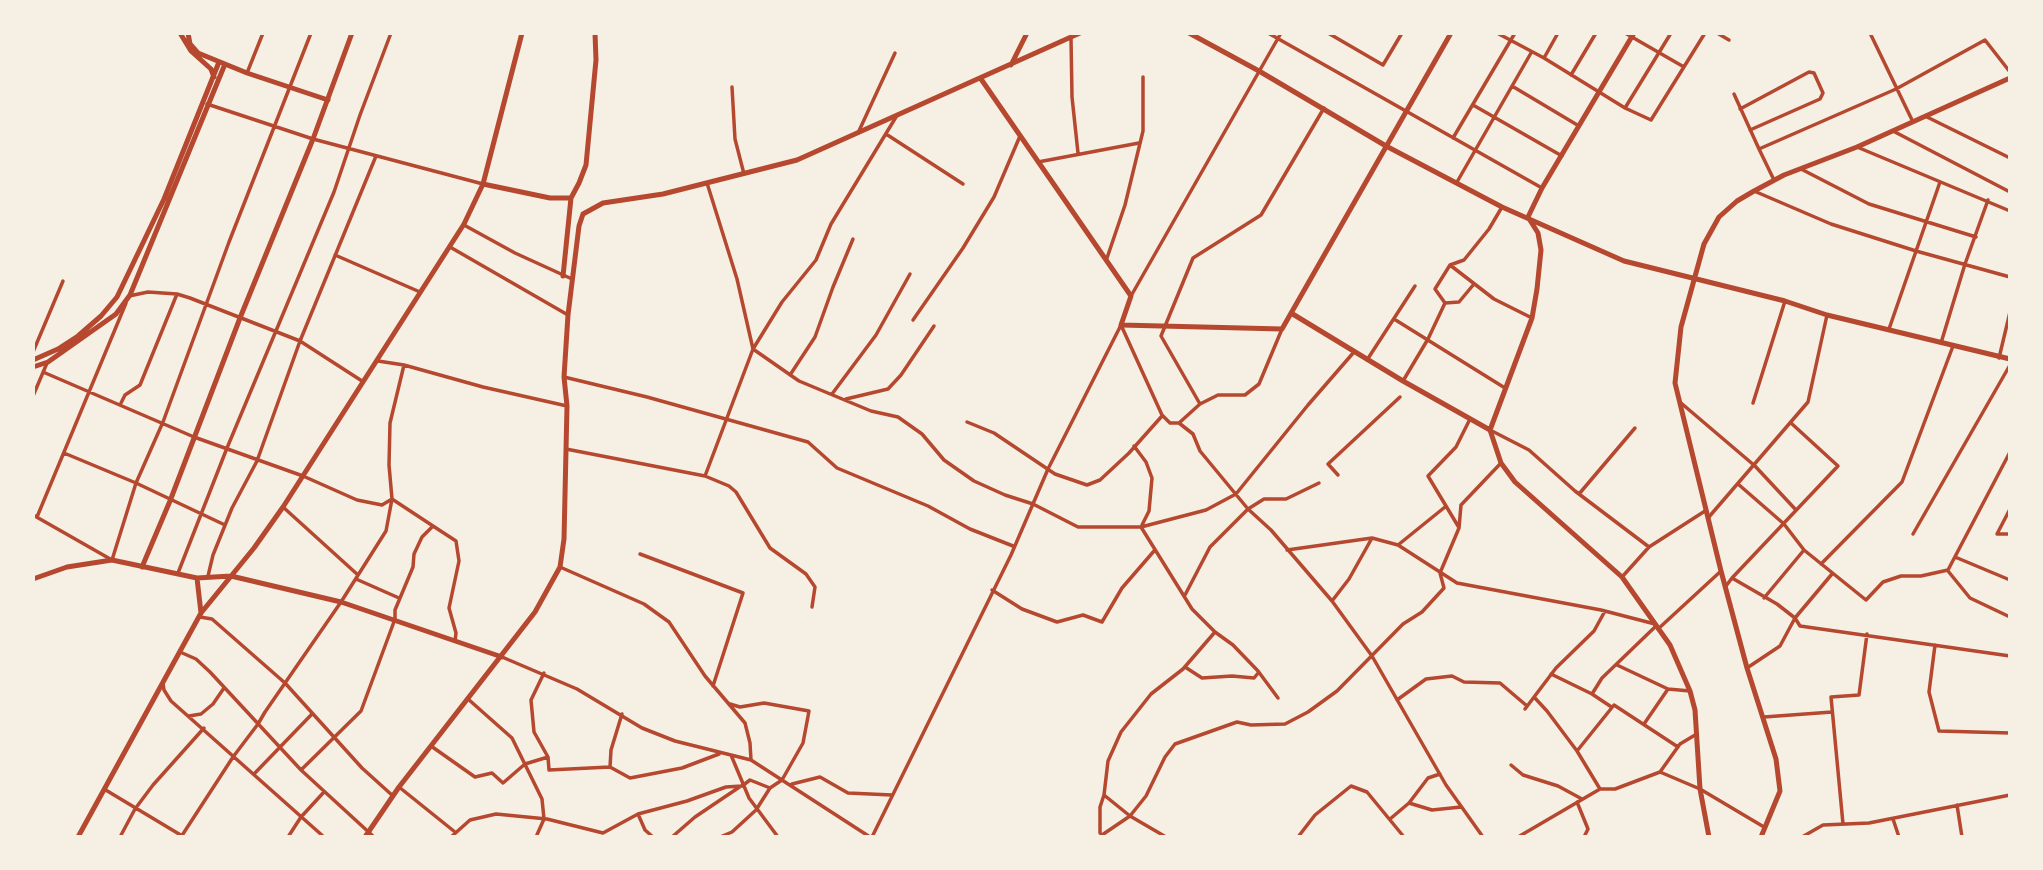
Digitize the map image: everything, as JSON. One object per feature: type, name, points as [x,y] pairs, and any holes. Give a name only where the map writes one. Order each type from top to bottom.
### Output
[{"type":"street","points":[[180,33],[191,51],[211,69],[214,78]]},
{"type":"street","points":[[188,33],[190,44],[198,53],[247,73],[328,100]]},
{"type":"street","points":[[247,73],[263,33]]},
{"type":"street","points":[[112,560],[136,483],[163,422],[311,33]]},
{"type":"street","points":[[142,567],[313,139],[352,33]]},
{"type":"street","points":[[178,575],[227,448],[334,192],[391,33]]},
{"type":"street","points":[[78,837],[200,615],[283,507],[464,224],[483,184],[522,33]]},
{"type":"street","points":[[563,276],[571,198],[586,165],[596,60],[595,33]]},
{"type":"street","points":[[1011,65],[1027,33]]},
{"type":"street","points":[[367,834],[399,787],[502,657],[534,612],[560,566],[564,539],[567,406],[564,377],[568,315],[579,226],[583,214],[603,203],[663,194],[797,160],[1080,33]]},
{"type":"street","points":[[1189,33],[1324,108],[1386,146],[1502,207],[1624,261],[2010,362],[1913,534]]},
{"type":"street","points":[[1268,33],[1542,188]]},
{"type":"street","points":[[222,63],[130,295],[35,516],[112,560],[197,578],[232,576],[341,602],[544,673],[578,689],[642,728],[675,741],[751,760],[871,837],[960,659],[1048,469],[1121,325],[1131,296],[1281,33]]},
{"type":"street","points":[[1328,33],[1383,65],[1402,33]]},
{"type":"street","points":[[1121,325],[1162,415],[1170,424],[1180,423],[1200,404],[1218,395],[1245,395],[1259,384],[1282,329],[1451,33]]},
{"type":"street","points":[[1497,33],[1544,58],[1598,93],[1651,120],[1704,33]]},
{"type":"street","points":[[1453,138],[1515,33]]},
{"type":"street","points":[[1544,58],[1558,33]]},
{"type":"street","points":[[1572,75],[1596,33]]},
{"type":"street","points":[[1625,33],[1633,35],[1684,67]]},
{"type":"street","points":[[1625,108],[1671,33]]},
{"type":"street","points":[[1717,33],[1729,40]]},
{"type":"street","points":[[1870,33],[1913,122]]},
{"type":"street","points":[[1528,217],[1542,188],[1633,35]]},
{"type":"street","points":[[1071,38],[1072,97],[1078,153]]},
{"type":"street","points":[[1759,149],[1896,89],[1985,40],[2010,72]]},
{"type":"street","points":[[1457,182],[1532,52]]},
{"type":"street","points":[[857,134],[895,53]]},
{"type":"street","points":[[33,360],[78,336],[101,316],[117,297],[207,104],[214,78],[222,63]]},
{"type":"street","points":[[1740,109],[1810,72],[1814,74],[1824,93],[1820,99],[1750,130]]},
{"type":"street","points":[[1107,258],[1125,205],[1143,131],[1143,77]]},
{"type":"street","points":[[1761,837],[1780,791],[1776,759],[1747,668],[1675,383],[1681,327],[1704,244],[1719,218],[1737,201],[1774,180],[1857,148],[2010,78]]},
{"type":"street","points":[[981,79],[1131,296]]},
{"type":"street","points":[[1512,86],[1579,126]]},
{"type":"street","points":[[732,87],[735,139],[744,174]]},
{"type":"street","points":[[1734,94],[1774,180]]},
{"type":"street","points":[[207,104],[275,128],[483,184],[550,198],[571,198]]},
{"type":"street","points":[[1473,105],[1562,156]]},
{"type":"street","points":[[1200,404],[1161,336],[1164,327],[1193,258],[1261,215],[1324,108]]},
{"type":"street","points":[[705,476],[753,349],[782,302],[816,260],[831,224],[896,117]]},
{"type":"street","points":[[1927,117],[2010,158]]},
{"type":"street","points":[[1893,131],[2010,192]]},
{"type":"street","points":[[886,134],[963,184]]},
{"type":"street","points":[[913,320],[995,197],[1020,136]]},
{"type":"street","points":[[1038,162],[1140,143]]},
{"type":"street","points":[[1857,148],[2010,211]]},
{"type":"street","points":[[208,576],[225,525],[257,461],[300,341],[376,156]]},
{"type":"street","points":[[1801,169],[1869,204],[1976,237]]},
{"type":"street","points":[[1889,331],[1940,182]]},
{"type":"street","points":[[707,183],[737,279],[753,349],[799,381],[872,411],[898,417],[922,434],[944,460],[974,481],[1033,504],[1078,527],[1142,527],[1206,510],[1236,494],[1354,352]]},
{"type":"street","points":[[1754,191],[1831,224],[2010,277]]},
{"type":"street","points":[[1941,343],[1988,200]]},
{"type":"street","points":[[1445,303],[1435,289],[1450,265],[1464,260],[1489,229],[1502,207]]},
{"type":"street","points":[[1528,217],[1538,233],[1541,250],[1532,318],[1490,430],[1501,463],[1515,482],[1622,577],[1670,645],[1690,691],[1695,710],[1700,789],[1709,837]]},
{"type":"street","points":[[464,224],[515,253],[572,279]]},
{"type":"street","points":[[790,375],[815,337],[832,287],[853,239]]},
{"type":"street","points":[[450,247],[568,315]]},
{"type":"street","points":[[335,255],[421,292]]},
{"type":"street","points":[[1450,265],[1494,299],[1532,318]]},
{"type":"street","points":[[832,394],[876,335],[910,274]]},
{"type":"street","points":[[33,352],[63,281]]},
{"type":"street","points":[[1445,303],[1459,302],[1474,284]]},
{"type":"street","points":[[1367,360],[1415,286]]},
{"type":"street","points":[[33,367],[47,362],[116,314],[130,295],[148,292],[177,294],[276,331],[300,341],[362,381]]},
{"type":"street","points":[[121,403],[125,396],[140,385],[177,294]]},
{"type":"street","points":[[1753,403],[1785,301]]},
{"type":"street","points":[[1403,382],[1445,303]]},
{"type":"street","points":[[1291,313],[1403,382],[1529,450],[1579,494],[1649,547]]},
{"type":"street","points":[[1999,358],[2010,313]]},
{"type":"street","points":[[1708,518],[1808,402],[1827,315]]},
{"type":"street","points":[[1394,319],[1505,388]]},
{"type":"street","points":[[1121,325],[1282,329]]},
{"type":"street","points":[[844,399],[888,389],[901,375],[934,326]]},
{"type":"street","points":[[1821,564],[1902,482],[1953,346]]},
{"type":"street","points":[[376,361],[404,365],[567,406]]},
{"type":"street","points":[[33,396],[47,362]]},
{"type":"street","points":[[104,789],[182,836],[386,531],[392,499],[389,466],[390,423],[404,365]]},
{"type":"street","points":[[43,372],[121,403],[194,437],[303,476],[357,500],[382,505],[392,499]]},
{"type":"street","points":[[564,377],[808,442],[837,468],[928,506],[970,529],[1014,546]]},
{"type":"street","points":[[1338,475],[1328,464],[1400,397]]},
{"type":"street","points":[[1679,401],[1755,466],[1796,510]]},
{"type":"street","points":[[967,422],[994,433],[1055,474],[1087,485],[1100,480],[1162,415]]},
{"type":"street","points":[[1459,527],[1428,476],[1456,447],[1470,419]]},
{"type":"street","points":[[1726,586],[1838,466],[1791,422]]},
{"type":"street","points":[[1180,423],[1193,433],[1200,451],[1248,509],[1332,600],[1372,656],[1440,774],[1483,837]]},
{"type":"street","points":[[1579,494],[1635,428]]},
{"type":"street","points":[[1134,446],[1146,462],[1152,478],[1149,511],[1142,527]]},
{"type":"street","points":[[566,449],[705,476],[729,485],[770,548],[806,574],[815,587],[812,607]]},
{"type":"street","points":[[1738,484],[1784,524],[1804,550],[1866,600],[1883,582],[1901,576],[1921,576],[1948,570],[2010,452]]},
{"type":"street","points":[[64,453],[225,525]]},
{"type":"street","points":[[1100,836],[1130,816],[1146,796],[1165,757],[1175,744],[1237,722],[1251,725],[1285,724],[1308,712],[1337,691],[1403,624],[1422,612],[1444,589],[1440,573],[1459,527],[1461,505],[1501,463]]},
{"type":"street","points":[[1185,595],[1210,547],[1248,509],[1264,499],[1286,499],[1319,483]]},
{"type":"street","points":[[392,499],[456,541],[459,561],[449,608],[456,633],[455,641]]},
{"type":"street","points":[[283,507],[357,577],[399,598]]},
{"type":"street","points":[[1398,545],[1445,507]]},
{"type":"street","points":[[2010,509],[1997,534],[2010,534]]},
{"type":"street","points":[[1622,577],[1649,547],[1705,510]]},
{"type":"street","points":[[301,770],[361,711],[395,619],[395,610],[412,567],[414,554],[422,537],[433,526]]},
{"type":"street","points":[[1142,527],[1154,551],[1192,609],[1215,632],[1233,645],[1259,672],[1278,698]]},
{"type":"street","points":[[1287,550],[1372,538],[1398,545],[1457,583],[1605,611],[1656,626]]},
{"type":"street","points":[[1332,600],[1349,579],[1372,538]]},
{"type":"street","points":[[1764,598],[1804,550]]},
{"type":"street","points":[[992,590],[1022,610],[1057,622],[1083,615],[1102,622],[1122,587],[1154,551]]},
{"type":"street","points":[[640,554],[743,593],[713,686]]},
{"type":"street","points":[[1955,557],[2010,580]]},
{"type":"street","points":[[33,579],[66,566],[112,560]]},
{"type":"street","points":[[560,566],[657,612],[669,622],[713,686],[745,723],[751,760]]},
{"type":"street","points":[[1948,570],[1970,598],[2010,617]]},
{"type":"street","points":[[1592,694],[1602,678],[1656,626],[1721,571]]},
{"type":"street","points":[[1747,668],[1780,646],[1795,618],[1832,574]]},
{"type":"street","points":[[197,578],[200,615]]},
{"type":"street","points":[[1732,578],[1777,604],[1800,625],[2010,656]]},
{"type":"street","points":[[1397,700],[1426,680],[1452,676],[1464,682],[1500,683],[1526,707],[1552,674],[1594,631],[1605,611]]},
{"type":"street","points":[[200,615],[212,619],[285,683],[362,768],[393,796]]},
{"type":"street","points":[[1100,836],[1100,807],[1108,761],[1121,732],[1151,694],[1185,667],[1215,632]]},
{"type":"street","points":[[1843,824],[1831,697],[1859,695],[1867,634]]},
{"type":"street","points":[[1935,645],[1929,692],[1939,732],[2010,733]]},
{"type":"street","points":[[180,652],[195,659],[301,770],[367,834],[374,837]]},
{"type":"street","points":[[1617,665],[1668,689],[1690,691]]},
{"type":"street","points":[[1185,667],[1202,678],[1254,678],[1259,672]]},
{"type":"street","points":[[544,673],[531,700],[534,732],[548,757],[549,770],[610,767],[631,778],[682,768],[721,753]]},
{"type":"street","points":[[1552,674],[1610,706],[1619,707],[1678,747]]},
{"type":"street","points":[[163,682],[164,690],[171,701],[324,837]]},
{"type":"street","points":[[189,716],[197,716],[213,704],[224,688]]},
{"type":"street","points":[[1644,724],[1668,689]]},
{"type":"street","points":[[1533,697],[1577,751],[1600,789]]},
{"type":"street","points":[[467,698],[512,738],[525,764],[542,799],[544,819],[536,837]]},
{"type":"street","points":[[720,837],[732,832],[756,810],[770,788],[782,780],[803,743],[809,711],[764,703],[740,707],[730,704]]},
{"type":"street","points":[[1577,751],[1610,706]]},
{"type":"street","points":[[1764,717],[1832,712]]},
{"type":"street","points":[[254,774],[312,714]]},
{"type":"street","points":[[610,767],[611,750],[622,714]]},
{"type":"street","points":[[120,837],[135,809],[153,785],[204,728]]},
{"type":"street","points":[[1520,836],[1600,789],[1615,789],[1660,772],[1678,747],[1695,735]]},
{"type":"street","points":[[431,746],[475,777],[492,773],[503,783],[525,764],[548,757]]},
{"type":"street","points":[[731,755],[756,810],[778,837]]},
{"type":"street","points":[[1511,765],[1522,775],[1558,786],[1583,799]]},
{"type":"street","points":[[1660,772],[1700,789],[1765,827]]},
{"type":"street","points":[[1390,819],[1409,803],[1428,778],[1440,774]]},
{"type":"street","points":[[792,784],[820,777],[848,793],[892,795]]},
{"type":"street","points":[[672,837],[695,817],[750,780],[770,788]]},
{"type":"street","points":[[451,837],[470,820],[496,814],[544,819],[603,832],[638,814],[726,787],[743,786]]},
{"type":"street","points":[[1298,837],[1315,815],[1352,786],[1367,792],[1404,837]]},
{"type":"street","points":[[399,787],[455,832]]},
{"type":"street","points":[[288,837],[301,817],[324,792]]},
{"type":"street","points":[[1104,795],[1130,816],[1166,837]]},
{"type":"street","points":[[1802,837],[1823,825],[1869,823],[2010,795]]},
{"type":"street","points":[[1577,802],[1588,829],[1584,837]]},
{"type":"street","points":[[1409,803],[1432,810],[1461,807]]},
{"type":"street","points":[[1957,805],[1962,837]]},
{"type":"street","points":[[638,814],[645,830],[653,837]]},
{"type":"street","points":[[1893,818],[1899,837]]},
{"type":"street","points":[[1520,836],[1528,837]]}]
